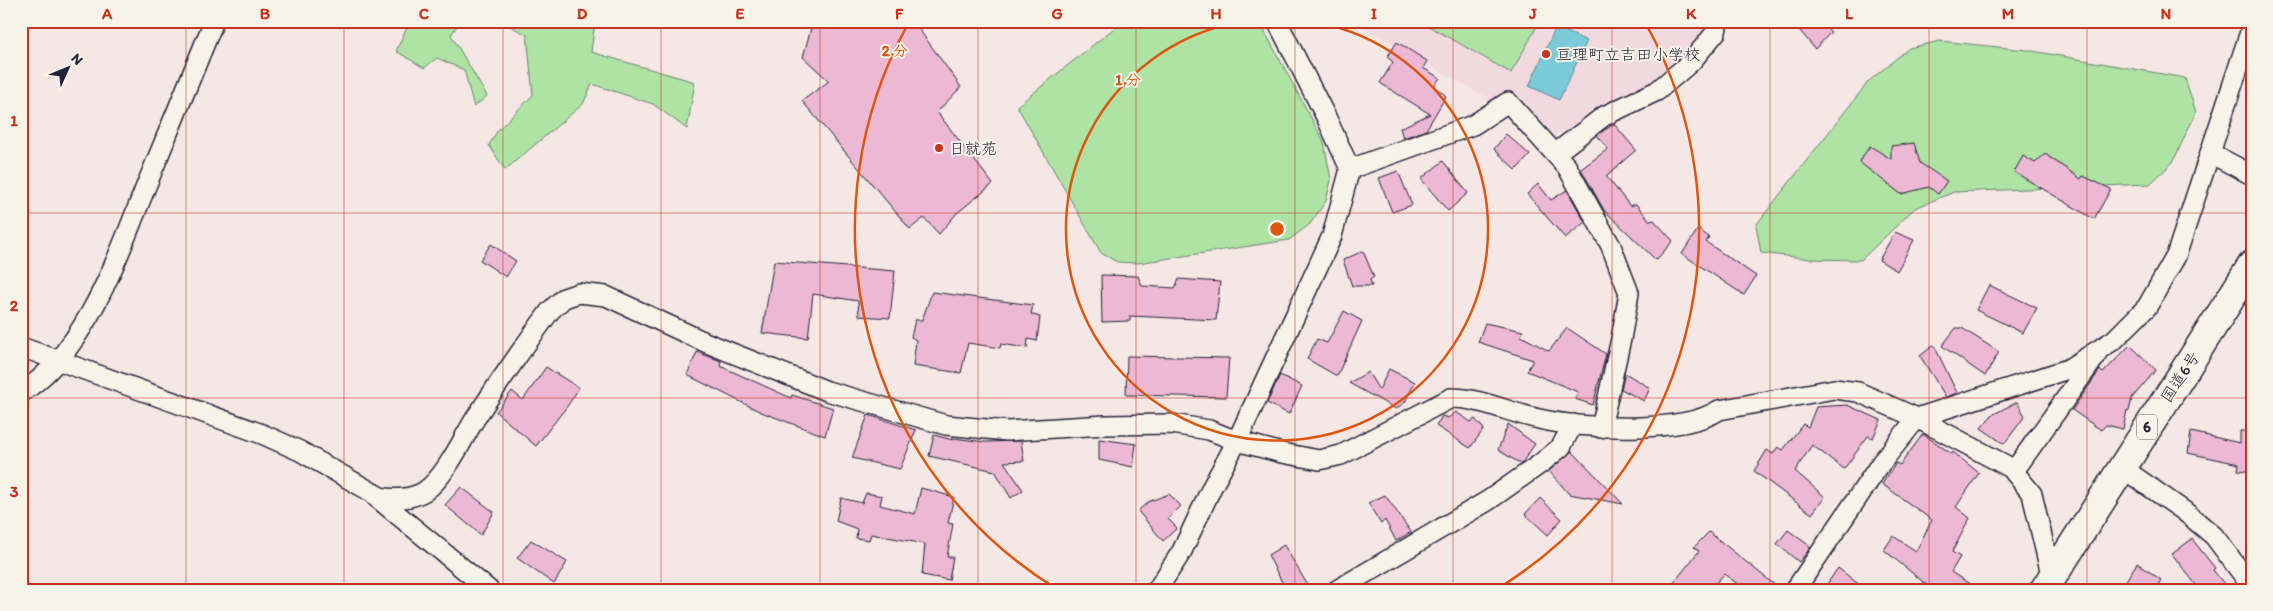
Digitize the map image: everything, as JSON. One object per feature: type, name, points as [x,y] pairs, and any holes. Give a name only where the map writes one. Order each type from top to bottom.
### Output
[{"type":"highway","name":"国道6号","points":[[2051,586],[2121,467],[2252,266]]},
{"type":"street","points":[[21,393],[59,360],[83,328],[117,258],[214,21]]},
{"type":"street","points":[[1157,590],[1182,551],[1212,487],[1238,441],[1332,236],[1350,169],[1277,21]]},
{"type":"street","points":[[1556,153],[1604,116],[1656,91],[1691,62],[1716,32],[1718,21]]},
{"type":"street","points":[[1795,590],[1881,463],[1917,418],[2068,370],[2114,340],[2147,307],[2176,256],[2252,26]]},
{"type":"street","points":[[1350,169],[1473,125],[1508,102],[1567,167],[1611,246],[1629,293],[1621,339],[1600,428]]},
{"type":"street","points":[[2210,153],[2252,175]]},
{"type":"street","points":[[21,347],[262,434],[300,451],[380,496],[392,499],[415,496],[432,484],[446,467],[476,418],[550,311],[564,298],[579,293],[606,296],[707,343],[827,391],[946,425],[1007,432],[1105,425],[1172,424],[1209,430],[1238,441],[1282,453],[1319,460],[1341,456],[1451,398],[1466,399],[1540,420],[1600,428],[1657,426],[1708,418],[1719,410],[1834,389],[1858,392],[1917,418],[2011,468],[2032,494],[2051,586]]},
{"type":"street","points":[[2014,472],[2101,349]]},
{"type":"street","points":[[1337,590],[1489,500],[1561,447],[1573,424]]},
{"type":"street","points":[[2121,467],[2184,510],[2214,536],[2252,587]]},
{"type":"street","points":[[365,488],[488,590]]},
{"type":"shaded area","name":"亘理町立吉田小学校","points":[[1353,21],[1710,21],[1710,25],[1657,82],[1554,136]]},
{"type":"green space","points":[[410,21],[460,21],[451,35],[487,96],[474,107],[464,70],[437,58],[424,68],[396,51]]},
{"type":"green space","points":[[501,21],[595,21],[591,52],[695,82],[687,129],[653,104],[592,84],[583,104],[505,170],[489,145],[498,130],[533,95],[527,35]]},
{"type":"green space","points":[[1123,21],[1259,21],[1324,142],[1331,180],[1326,201],[1310,224],[1289,240],[1138,263],[1117,262],[1101,253],[1017,106]]},
{"type":"green space","points":[[1420,21],[1540,21],[1511,73]]},
{"type":"green space","points":[[1940,41],[2027,50],[2185,78],[2196,112],[2173,162],[2150,184],[1954,192],[1915,208],[1861,260],[1811,259],[1761,253],[1756,225],[1869,81],[1909,48]]},
{"type":"water","points":[[1556,27],[1587,41],[1559,100],[1529,86]]},
{"type":"building","points":[[813,21],[913,21],[961,87],[937,112],[993,184],[957,213],[939,234],[924,218],[910,229],[802,101],[829,81],[803,57]]},
{"type":"building","points":[[1792,21],[1820,21],[1831,32],[1815,49]]},
{"type":"building","points":[[1397,42],[1427,61],[1423,68],[1440,78],[1434,86],[1446,96],[1426,130],[1403,138],[1400,128],[1430,114],[1380,83],[1393,62],[1387,57]]},
{"type":"building","points":[[1614,124],[1636,150],[1606,176],[1630,206],[1636,204],[1650,221],[1654,220],[1673,241],[1656,260],[1604,210],[1581,169],[1608,149],[1597,135]]},
{"type":"building","points":[[1506,134],[1530,155],[1516,170],[1494,149]]},
{"type":"building","points":[[1914,143],[1920,163],[1947,181],[1938,194],[1929,187],[1901,194],[1859,162],[1870,146],[1891,159],[1891,146]]},
{"type":"building","points":[[2045,154],[2081,179],[2083,176],[2111,189],[2094,219],[2014,172],[2023,156],[2035,163]]},
{"type":"building","points":[[1443,161],[1468,193],[1448,211],[1421,179]]},
{"type":"building","points":[[1398,171],[1412,205],[1392,212],[1379,178]]},
{"type":"building","points":[[1538,184],[1551,200],[1567,190],[1585,222],[1565,238],[1527,194]]},
{"type":"building","points":[[1698,229],[1709,237],[1706,242],[1756,276],[1744,295],[1682,254]]},
{"type":"building","points":[[1895,232],[1914,240],[1897,271],[1879,260]]},
{"type":"building","points":[[491,244],[516,261],[506,277],[480,260]]},
{"type":"building","points":[[1363,251],[1374,277],[1370,280],[1372,286],[1352,286],[1343,260]]},
{"type":"building","points":[[774,261],[895,271],[890,318],[859,316],[858,301],[813,294],[808,338],[762,333]]},
{"type":"building","points":[[1101,275],[1138,276],[1142,286],[1175,288],[1179,279],[1220,282],[1216,320],[1130,316],[1130,321],[1102,322]]},
{"type":"building","points":[[1989,285],[2037,308],[2023,333],[1976,310]]},
{"type":"building","points":[[932,292],[1033,305],[1031,314],[1040,317],[1037,341],[1028,339],[1027,348],[1001,344],[1000,348],[968,343],[961,373],[913,366],[916,340],[911,337],[915,320],[922,320]]},
{"type":"building","points":[[1344,311],[1362,321],[1337,376],[1307,359],[1317,339],[1327,343]]},
{"type":"building","points":[[1485,323],[1523,331],[1521,336],[1549,351],[1567,328],[1606,354],[1593,405],[1575,399],[1578,392],[1527,371],[1533,360],[1478,342]]},
{"type":"building","points":[[1956,328],[1962,328],[1999,352],[1985,376],[1942,346]]},
{"type":"building","points":[[1934,345],[1957,393],[1946,397],[1920,356]]},
{"type":"building","points":[[2130,345],[2156,370],[2132,398],[2123,429],[2106,425],[2101,430],[2072,410],[2100,370],[2103,373]]},
{"type":"building","points":[[697,352],[721,361],[720,366],[791,398],[792,395],[833,408],[825,436],[761,412],[687,375]]},
{"type":"building","points":[[1127,356],[1229,358],[1226,397],[1126,395]]},
{"type":"building","points":[[546,367],[579,388],[536,446],[496,412],[512,391],[523,400]]},
{"type":"building","points":[[1389,369],[1415,382],[1405,402],[1396,409],[1349,383],[1368,372],[1379,390]]},
{"type":"building","points":[[1625,373],[1650,388],[1644,401],[1621,389]]},
{"type":"building","points":[[1280,375],[1302,386],[1289,414],[1267,403]]},
{"type":"building","points":[[2017,402],[2025,416],[2004,444],[1981,428],[1992,415]]},
{"type":"building","points":[[1847,405],[1881,420],[1873,438],[1868,436],[1844,469],[1812,445],[1795,471],[1825,497],[1812,514],[1754,471],[1767,450],[1773,454],[1778,447],[1783,450],[1803,424],[1808,427],[1816,407]]},
{"type":"building","points":[[1456,412],[1471,422],[1475,419],[1484,429],[1470,448],[1436,426],[1442,416],[1448,418]]},
{"type":"building","points":[[868,415],[916,430],[900,469],[852,458]]},
{"type":"building","points":[[1508,424],[1535,444],[1521,464],[1498,450]]},
{"type":"building","points":[[2240,431],[2252,431],[2252,472],[2238,470],[2239,464],[2188,453],[2191,432],[2240,443]]},
{"type":"building","points":[[1923,434],[1952,454],[1953,452],[1979,473],[1956,507],[1970,518],[1952,552],[1960,557],[1951,572],[1979,590],[1933,590],[1884,550],[1893,536],[1916,551],[1932,520],[1882,484],[1896,463],[1900,465]]},
{"type":"building","points":[[934,435],[953,440],[953,438],[985,442],[1021,441],[1024,461],[1004,462],[1023,490],[1011,498],[995,471],[929,456]]},
{"type":"building","points":[[1099,439],[1136,444],[1133,467],[1099,460]]},
{"type":"building","points":[[1572,451],[1623,504],[1569,494],[1549,471]]},
{"type":"building","points":[[461,487],[494,512],[481,535],[445,505]]},
{"type":"building","points":[[921,488],[954,497],[948,523],[953,524],[947,557],[953,557],[949,580],[922,575],[925,544],[871,534],[869,540],[856,538],[857,529],[836,521],[841,498],[862,503],[866,493],[882,496],[880,505],[915,514]]},
{"type":"building","points":[[1169,494],[1181,506],[1168,519],[1177,528],[1163,541],[1138,511],[1148,502]]},
{"type":"building","points":[[1385,495],[1411,532],[1396,541],[1385,520],[1381,524],[1368,503]]},
{"type":"building","points":[[1540,498],[1562,519],[1548,535],[1525,514]]},
{"type":"building","points":[[1788,530],[1811,547],[1799,562],[1777,544]]},
{"type":"building","points":[[1709,532],[1781,590],[1739,590],[1739,585],[1724,574],[1710,590],[1668,590],[1699,551],[1694,547]]},
{"type":"building","points":[[2192,539],[2215,568],[2213,570],[2229,590],[2200,590],[2172,554]]},
{"type":"building","points":[[531,540],[567,562],[554,584],[517,558]]},
{"type":"building","points":[[1284,545],[1307,584],[1297,590],[1286,590],[1268,555]]},
{"type":"building","points":[[2137,563],[2161,580],[2155,590],[2120,590]]},
{"type":"building","points":[[1838,568],[1866,590],[1823,590]]},
{"type":"place","name":"亘理町立吉田小学校","points":[[1546,54]]},
{"type":"place","name":"日就苑","points":[[939,148]]}]
